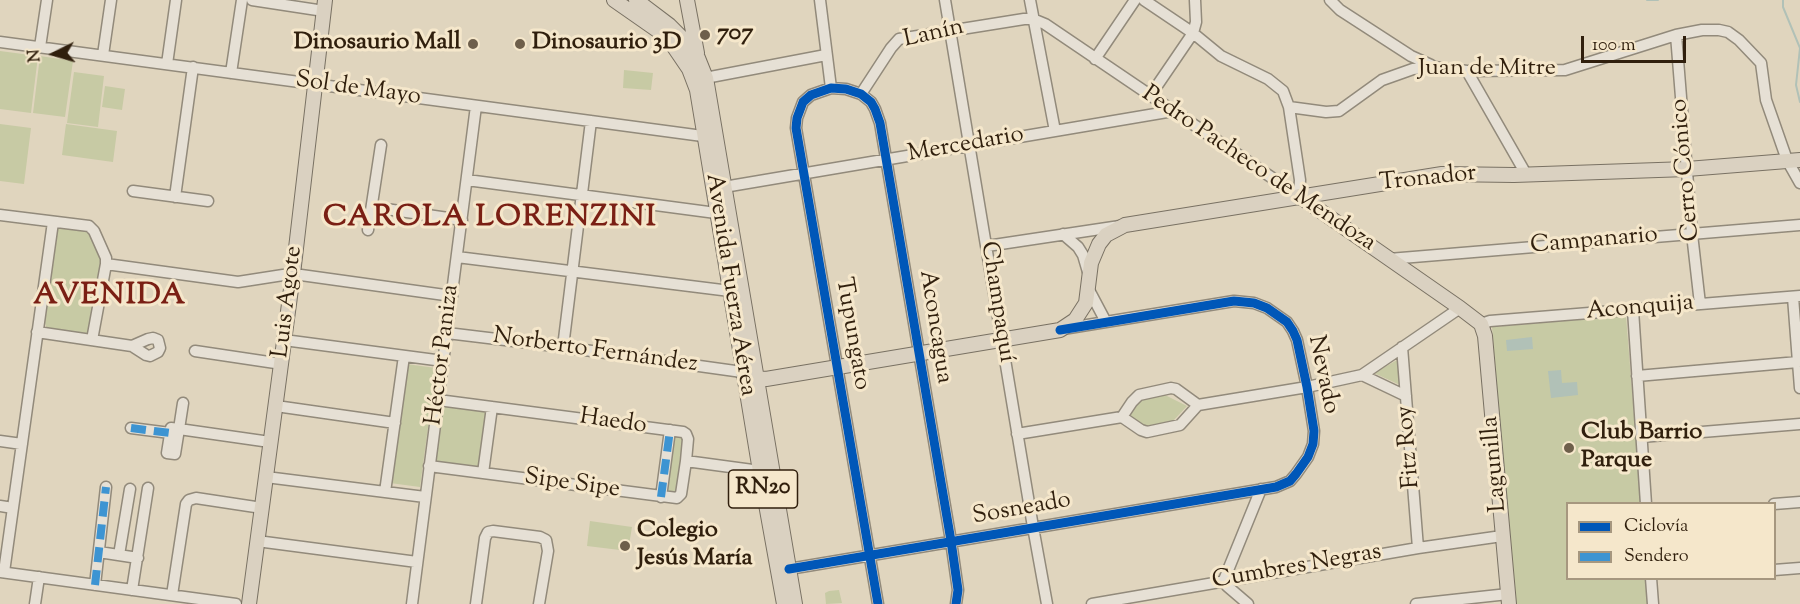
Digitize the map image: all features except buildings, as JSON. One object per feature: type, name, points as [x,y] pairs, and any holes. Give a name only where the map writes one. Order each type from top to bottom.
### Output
[{"type":"main road","name":"Avenida Fuerza Aérea","points":[[614,0],[666,38],[700,79]]},
{"type":"main road","name":"Avenida Fuerza Aérea","points":[[636,0],[669,25],[698,58],[700,104],[724,187],[750,376],[760,471],[784,604]]},
{"type":"main road","points":[[687,0],[698,58]]},
{"type":"main road","name":"Luis Agote","points":[[249,604],[282,364],[325,5]]},
{"type":"main road","name":"Avenida Fuerza Aérea","points":[[711,136],[717,213],[730,291],[750,376],[795,604]]},
{"type":"main road","name":"Tronador","points":[[1060,330],[1070,325],[1083,310],[1094,254],[1100,244],[1106,236],[1125,225],[1442,174],[1687,169],[1793,160]]},
{"type":"main road","name":"Pedro Pacheco de Mendoza","points":[[1299,196],[1481,324]]},
{"type":"main road","name":"Lagunilla","points":[[1481,324],[1485,336],[1508,599]]},
{"type":"main road","points":[[750,376],[766,379],[1060,330]]},
{"type":"street","points":[[40,47],[47,0]]},
{"type":"street","points":[[103,55],[111,0]]},
{"type":"street","points":[[167,64],[176,0]]},
{"type":"street","points":[[231,72],[242,0]]},
{"type":"street","points":[[252,0],[325,5]]},
{"type":"street","points":[[820,0],[831,88],[846,88],[861,94]]},
{"type":"street","name":"Champaquí","points":[[945,0],[1047,604]]},
{"type":"street","points":[[1030,0],[1055,131]]},
{"type":"street","points":[[1095,59],[1135,0]]},
{"type":"street","points":[[1144,0],[1193,33],[1221,56],[1274,82],[1286,96],[1300,180],[1299,196]]},
{"type":"street","points":[[1150,96],[1193,33],[1196,22],[1195,0]]},
{"type":"street","points":[[1330,0],[1340,10],[1402,50],[1434,67]]},
{"type":"street","name":"Lanín","points":[[861,94],[899,39],[1033,19]]},
{"type":"street","name":"Pedro Pacheco de Mendoza","points":[[1033,19],[1045,24],[1299,196]]},
{"type":"street","name":"Juan de Mitre","points":[[1289,107],[1335,112],[1344,109],[1391,76],[1413,69],[1434,67],[1467,71],[1565,70],[1676,35],[1711,29],[1728,33],[1739,40],[1761,63],[1765,95],[1793,160]]},
{"type":"street","name":"Cerro Cónico","points":[[1676,35],[1700,304]]},
{"type":"street","name":"Sol de Mayo","points":[[0,42],[711,136]]},
{"type":"street","points":[[700,79],[826,55]]},
{"type":"street","points":[[175,197],[193,68]]},
{"type":"street","points":[[1467,71],[1526,174]]},
{"type":"street","name":"Tupungato","points":[[831,88],[811,95],[803,102],[796,128],[878,604]]},
{"type":"street","name":"Aconcagua","points":[[861,94],[871,102],[875,109],[887,160],[951,541],[958,590],[956,604]]},
{"type":"street","name":"Héctor Paniza","points":[[412,604],[476,106]]},
{"type":"street","name":"Mercedario","points":[[724,187],[1173,111]]},
{"type":"street","points":[[563,347],[591,121]]},
{"type":"street","points":[[368,231],[381,145]]},
{"type":"street","points":[[1793,160],[1800,183]]},
{"type":"street","points":[[467,180],[717,213]]},
{"type":"street","points":[[133,191],[208,201]]},
{"type":"street","points":[[372,207],[462,220]]},
{"type":"street","points":[[0,215],[92,228],[106,258],[92,340]]},
{"type":"street","points":[[53,222],[2,572],[236,604]]},
{"type":"street","points":[[987,246],[1125,225]]},
{"type":"street","name":"Campanario","points":[[1389,259],[1800,225]]},
{"type":"street","points":[[1060,330],[1106,322],[1088,282],[1083,255],[1073,241],[1063,234]]},
{"type":"street","points":[[457,257],[730,291]]},
{"type":"street","points":[[106,264],[238,282],[293,274],[452,296]]},
{"type":"street","points":[[1796,296],[1800,388]]},
{"type":"street","name":"Aconquija","points":[[1481,324],[1490,321],[1796,296]]},
{"type":"street","name":"Nevado","points":[[1106,322],[1234,301],[1261,305],[1287,322],[1293,331],[1301,354],[1314,431],[1313,444],[1308,457],[1290,481],[1276,487],[1261,489]]},
{"type":"street","points":[[1017,434],[1122,417],[1147,432],[1180,425],[1198,405],[1308,387],[1362,375],[1460,308]]},
{"type":"street","points":[[1633,310],[1646,502]]},
{"type":"street","points":[[38,332],[132,346]]},
{"type":"street","name":"Norberto Fernández","points":[[447,333],[735,371],[750,376]]},
{"type":"street","points":[[284,340],[443,362]]},
{"type":"street","name":"Fitz Roy","points":[[1402,347],[1418,548]]},
{"type":"street","points":[[195,351],[282,364]]},
{"type":"street","name":"Héctor Paniza","points":[[385,492],[404,356]]},
{"type":"street","points":[[1637,376],[1798,362]]},
{"type":"street","points":[[1362,375],[1406,396]]},
{"type":"street","points":[[1122,417],[1139,395],[1171,388],[1176,389],[1198,405]]},
{"type":"street","name":"Haedo","points":[[438,400],[683,432],[688,436],[686,461]]},
{"type":"street","points":[[175,431],[183,403]]},
{"type":"street","points":[[276,406],[395,423]]},
{"type":"street","points":[[483,473],[492,406]]},
{"type":"street","points":[[1641,437],[1800,424]]},
{"type":"street","points":[[131,428],[270,442]]},
{"type":"street","points":[[670,430],[661,497],[679,497],[686,461],[760,471]]},
{"type":"street","points":[[0,441],[22,444]]},
{"type":"street","name":"Sipe Sipe","points":[[429,466],[661,497]]},
{"type":"street","points":[[266,477],[426,497]]},
{"type":"street","points":[[95,585],[106,487]]},
{"type":"street","points":[[132,590],[148,488]]},
{"type":"street","points":[[120,555],[130,489]]},
{"type":"street","points":[[1248,604],[1227,586],[1224,580],[1261,489]]},
{"type":"street","name":"Sosneado","points":[[789,569],[1261,489]]},
{"type":"street","points":[[172,595],[186,504],[189,500],[196,498],[262,508]]},
{"type":"street","points":[[1776,504],[1800,502]]},
{"type":"street","points":[[0,506],[13,508]]},
{"type":"street","points":[[476,604],[485,538],[488,532],[493,531],[540,537],[546,540],[548,551],[539,604]]},
{"type":"street","name":"Cumbres Negras","points":[[1092,604],[1224,580],[1502,536]]},
{"type":"street","points":[[257,541],[417,562]]},
{"type":"street","points":[[99,552],[138,558]]},
{"type":"street","points":[[1776,570],[1800,568]]},
{"type":"street","points":[[35,604],[39,577]]},
{"type":"street","points":[[1652,580],[1653,604]]},
{"type":"street","points":[[1416,604],[1508,599]]},
{"type":"green space","points":[[0,51],[38,56],[31,113],[0,109]]},
{"type":"green space","points":[[40,56],[73,61],[65,117],[33,113]]},
{"type":"green space","points":[[624,70],[653,73],[651,90],[623,88]]},
{"type":"green space","points":[[74,72],[104,76],[98,127],[67,123]]},
{"type":"green space","points":[[105,86],[125,89],[122,110],[102,107]]},
{"type":"green space","points":[[0,124],[31,128],[24,184],[0,181]]},
{"type":"green space","points":[[66,124],[117,131],[113,162],[62,155]]},
{"type":"green space","points":[[61,227],[88,229],[106,264],[93,330],[87,336],[47,329],[45,323],[58,229]]},
{"type":"green space","name":"Club Barrio Parque","points":[[1626,316],[1641,502],[1566,502],[1566,580],[1647,580],[1650,604],[1514,604],[1492,327]]},
{"type":"green space","points":[[1399,359],[1400,385],[1374,373]]},
{"type":"green space","points":[[406,364],[436,368],[420,487],[390,483]]},
{"type":"green space","points":[[1165,395],[1187,406],[1173,421],[1143,427],[1128,415],[1142,399]]},
{"type":"green space","points":[[441,404],[486,409],[480,467],[435,462]]},
{"type":"green space","points":[[672,434],[681,435],[684,438],[679,492],[663,495]]},
{"type":"green space","points":[[590,521],[632,527],[628,551],[587,546]]},
{"type":"green space","points":[[839,590],[842,603],[826,604],[825,593]]},
{"type":"shaded area","points":[[1532,337],[1533,349],[1507,351],[1506,340]]},
{"type":"shaded area","points":[[1561,370],[1562,383],[1577,382],[1578,395],[1551,398],[1548,371]]},
{"type":"waterway","points":[[1647,0],[1658,0]]},
{"type":"waterway","points":[[1783,0],[1783,7],[1800,48],[1796,85],[1800,102]]},
{"type":"marked path","points":[[131,428],[170,433]]},
{"type":"marked path","points":[[661,497],[670,430]]},
{"type":"marked path","points":[[95,585],[106,487]]},
{"type":"cycle path","points":[[878,604],[796,128],[803,102],[811,95],[831,88],[846,89],[861,94],[871,102],[880,123],[951,541],[958,590],[956,604]]},
{"type":"cycle path","points":[[789,569],[1276,487],[1290,481],[1308,457],[1313,444],[1314,431],[1297,340],[1287,322],[1267,308],[1254,303],[1234,301],[1060,330]]},
{"type":"place","name":"707","points":[[705,35]]},
{"type":"place","name":"Dinosaurio Mall","points":[[473,44]]},
{"type":"place","name":"Dinosaurio 3D","points":[[520,44]]},
{"type":"place","name":"Club Barrio Parque","points":[[1569,448]]},
{"type":"place","name":"Colegio Jesús María","points":[[625,546]]},
{"type":"district","name":"CAROLA LORENZINI","points":[[490,220]]},
{"type":"district","name":"AVENIDA","points":[[110,298]]}]
